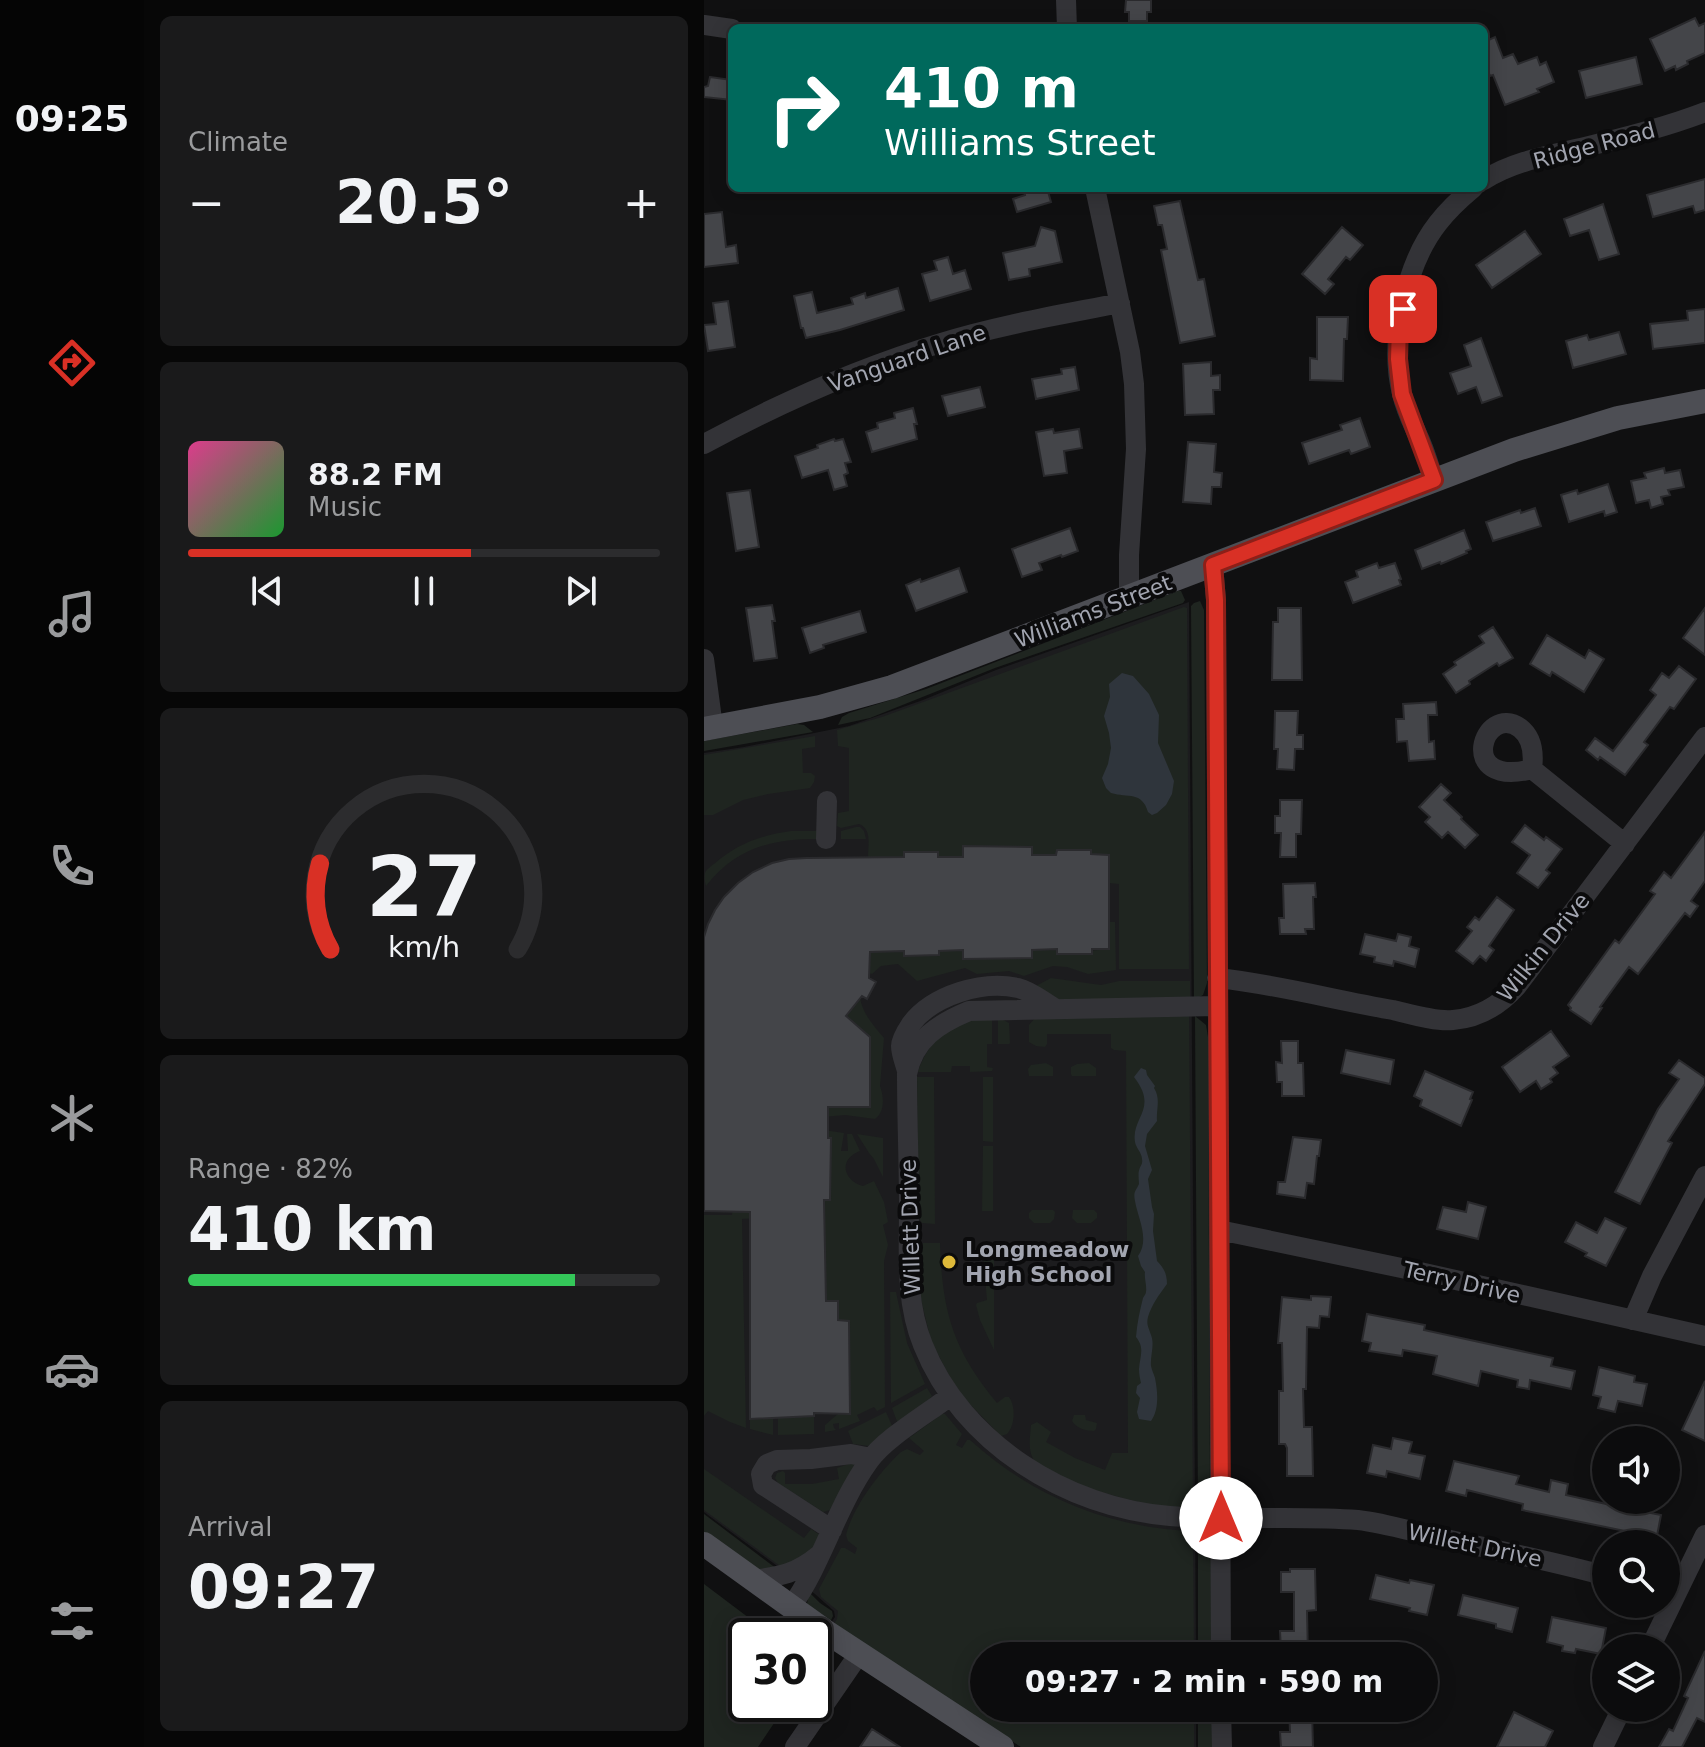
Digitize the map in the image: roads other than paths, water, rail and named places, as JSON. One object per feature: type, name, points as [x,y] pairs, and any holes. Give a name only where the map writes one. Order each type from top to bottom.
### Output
[{"type":"main road","name":"Williams Street","points":[[709,728],[820,707],[892,687],[1514,450],[1618,418],[1705,401]]},
{"type":"main road","points":[[704,1544],[859,1654],[1002,1747]]},
{"type":"street","points":[[1066,0],[1067,24]]},
{"type":"street","points":[[704,25],[728,28]]},
{"type":"street","name":"Ridge Road","points":[[1488,178],[1515,166],[1654,129],[1705,112]]},
{"type":"street","points":[[1096,192],[1130,352],[1136,417],[1129,597]]},
{"type":"street","points":[[1434,480],[1402,394],[1398,359],[1399,326],[1414,266],[1428,237],[1438,222],[1469,192]]},
{"type":"street","name":"Vanguard Lane","points":[[704,444],[797,397],[903,355],[989,330],[1120,303]]},
{"type":"street","points":[[1213,565],[1216,600],[1221,1642]]},
{"type":"street","points":[[704,659],[709,728]]},
{"type":"street","name":"Wilkin Drive","points":[[1217,978],[1258,982],[1334,1000],[1451,1021],[1475,1016],[1492,1008],[1517,986],[1705,737]]},
{"type":"street","points":[[1532,769],[1625,844]]},
{"type":"street","points":[[826,839],[827,801]]},
{"type":"street","name":"Willett Drive","points":[[1217,1006],[1056,1009],[1015,987],[979,988],[942,999],[921,1013],[905,1033],[901,1047],[907,1071],[910,1298],[922,1344],[950,1396],[994,1444],[1029,1468],[1091,1498],[1141,1512],[1221,1518],[1360,1520],[1592,1572]]},
{"type":"street","points":[[1633,1320],[1652,1276],[1705,1176]]},
{"type":"street","name":"Terry Drive","points":[[1219,1230],[1705,1336]]},
{"type":"street","points":[[791,1607],[805,1587],[847,1496],[871,1458],[950,1396]]},
{"type":"street","points":[[832,1530],[763,1485],[761,1474],[767,1464],[777,1460],[851,1454],[871,1458]]},
{"type":"street","points":[[1680,1577],[1705,1535]]},
{"type":"street","points":[[753,1580],[789,1575],[822,1553]]},
{"type":"street","points":[[795,1747],[859,1654]]},
{"type":"street","points":[[1221,1722],[1222,1747]]},
{"type":"street","points":[[1603,1747],[1615,1722]]},
{"type":"place","name":"Longmeadow High School","points":[[949,1262]]}]
